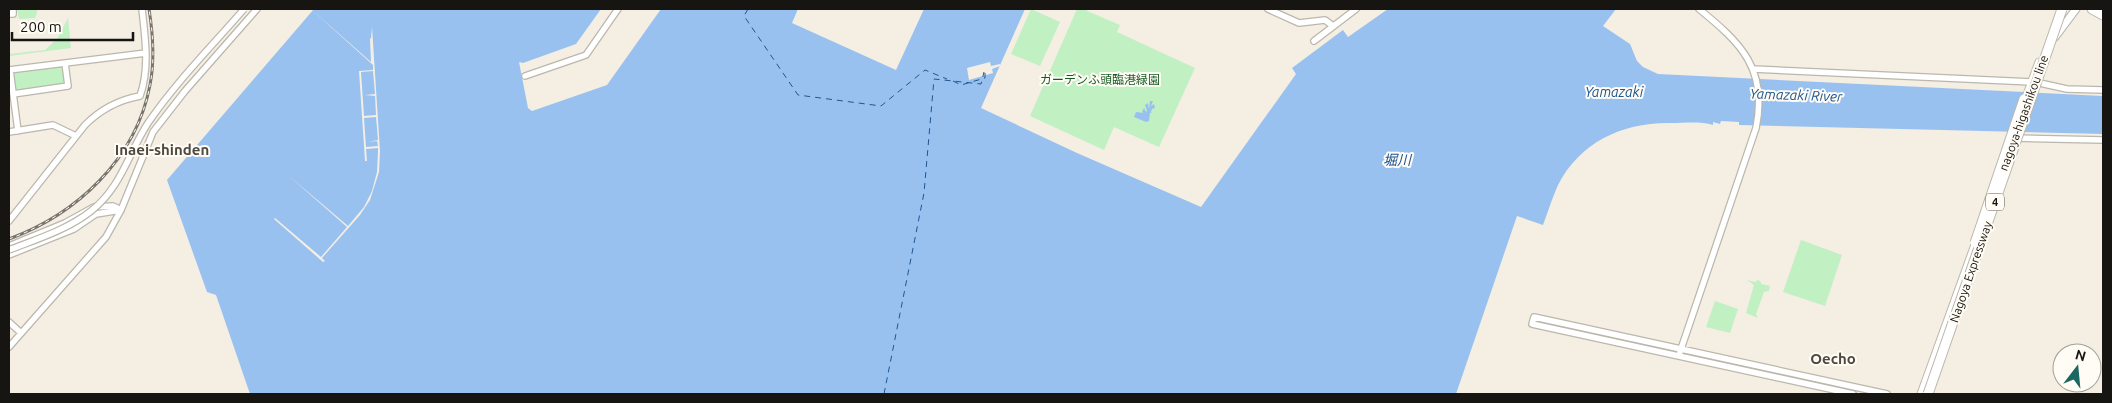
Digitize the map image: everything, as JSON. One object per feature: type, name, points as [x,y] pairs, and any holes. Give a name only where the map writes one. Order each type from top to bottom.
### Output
[{"type":"highway","name":"Nagoya Expressway","points":[[1925,394],[2056,9]]},
{"type":"highway","name":"Nagoya Expressway","points":[[1925,394],[2062,9]]},
{"type":"highway","points":[[2092,9],[2103,15]]},
{"type":"main road","name":"nagoya-higashikou line","points":[[1925,394],[2050,33],[2067,9]]},
{"type":"main road","name":"nagoya-higashikou line","points":[[2033,83],[2047,49],[2061,27],[2076,9]]},
{"type":"street","points":[[9,14],[13,14],[12,9]]},
{"type":"street","points":[[9,221],[76,136],[95,115],[119,101],[140,96],[143,88],[146,53],[142,9]]},
{"type":"street","points":[[9,248],[73,224],[93,210],[114,188],[140,137],[158,109],[244,9]]},
{"type":"street","points":[[9,347],[100,245],[120,210],[153,132],[193,81],[257,9]]},
{"type":"street","points":[[525,76],[586,55],[618,9]]},
{"type":"street","points":[[1268,9],[1298,23],[1325,20],[1333,26]]},
{"type":"street","points":[[1314,41],[1356,9]]},
{"type":"street","points":[[1679,356],[1756,128],[1760,102],[1753,69],[1744,51],[1734,39],[1699,9]]},
{"type":"street","points":[[18,131],[9,70],[146,53]]},
{"type":"street","points":[[13,94],[68,86],[65,63]]},
{"type":"street","points":[[1753,69],[2033,83],[2067,89],[2103,90]]},
{"type":"street","points":[[9,132],[53,126],[76,136]]},
{"type":"street","points":[[2015,136],[2103,140]]},
{"type":"street","points":[[9,248],[65,223],[94,207],[113,206],[120,210]]},
{"type":"street","points":[[9,255],[74,229],[96,214],[120,210]]},
{"type":"street","points":[[1853,394],[1532,324],[1534,317],[1887,394]]},
{"type":"street","points":[[9,322],[21,333]]},
{"type":"green space","points":[[17,9],[38,9],[35,18],[19,19]]},
{"type":"green space","points":[[1031,9],[1060,22],[1040,66],[1011,54]]},
{"type":"green space","name":"ガーデンふ頭臨港緑園","points":[[1077,9],[1088,9],[1087,11],[1120,25],[1117,32],[1195,68],[1159,147],[1114,127],[1104,150],[1030,116]]},
{"type":"green space","points":[[68,18],[71,48],[9,56],[9,54],[45,50],[57,39]]},
{"type":"green space","points":[[64,66],[66,83],[64,85],[14,90],[12,73],[14,71]]},
{"type":"green space","points":[[1801,240],[1842,255],[1825,306],[1783,292]]},
{"type":"green space","points":[[1747,280],[1755,282],[1758,280],[1761,284],[1770,286],[1769,291],[1764,292],[1756,314],[1758,318],[1746,313],[1754,285]]},
{"type":"green space","points":[[1715,301],[1738,309],[1730,333],[1706,327]]},
{"type":"water","points":[[314,9],[601,9],[576,44],[523,63],[519,62],[528,108],[532,111],[607,85],[661,9],[798,9],[792,23],[896,70],[924,9],[1025,9],[981,108],[1077,153],[1201,207],[1296,74],[1292,68],[1343,30],[1348,37],[1388,9],[1616,9],[1603,26],[1630,44],[1637,61],[1643,67],[1658,74],[2103,96],[2103,134],[1739,125],[1739,122],[1721,121],[1720,124],[1713,122],[1713,125],[1698,123],[1636,126],[1605,137],[1578,157],[1567,170],[1558,185],[1543,225],[1517,216],[1456,394],[250,394],[216,295],[207,292],[167,180]]},
{"type":"water","points":[[1150,101],[1153,101],[1151,106],[1154,104],[1155,108],[1150,113],[1149,121],[1146,122],[1134,117],[1136,112],[1144,113],[1142,112],[1144,108],[1147,111],[1145,105],[1148,103],[1149,109]]},
{"type":"pier","points":[[312,10],[371,62],[370,39],[372,27],[380,151],[379,172],[370,200],[360,215],[322,258],[325,261],[323,262],[274,219],[321,257],[347,227],[289,176],[348,226],[364,207],[372,191],[377,172],[378,148],[366,149],[367,161],[365,161],[359,71],[373,70],[373,65]],"holes":[[[373,71],[375,94],[365,95],[375,96],[376,115],[364,116],[361,72]],[[376,117],[378,140],[368,142],[377,141],[378,146],[366,147],[364,118]]]},
{"type":"pier","points":[[990,62],[991,66],[1000,64],[1000,66],[992,69],[993,73],[969,80],[967,68]]},
{"type":"ferry route","points":[[748,9],[744,16],[798,95],[881,106],[925,70],[947,79]]},
{"type":"ferry route","points":[[884,394],[924,193],[934,79],[981,84],[984,72]]},
{"type":"ferry route","points":[[953,81],[961,85],[985,78],[985,73]]},
{"type":"railway","points":[[9,239],[58,215],[80,199],[117,160],[132,137],[143,112],[152,76],[153,47],[149,9]]},
{"type":"district","name":"Inaei-shinden","points":[[162,150]]},
{"type":"district","name":"Oecho","points":[[1833,359]]},
{"type":"water label","name":"Yamazaki","points":[[1614,92]]},
{"type":"water label","name":"Yamazaki River","points":[[1796,95]]},
{"type":"water label","name":"堀川","points":[[1397,160]]}]
